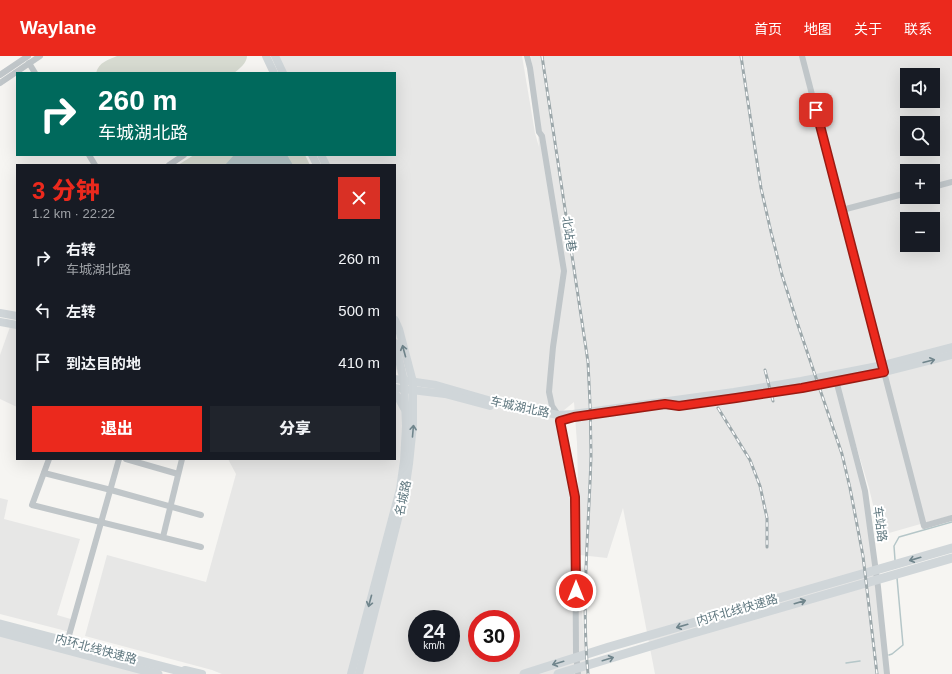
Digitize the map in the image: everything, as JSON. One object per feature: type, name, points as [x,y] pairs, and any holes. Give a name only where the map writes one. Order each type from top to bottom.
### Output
[{"type":"highway","name":"内环北线快速路","points":[[524,674],[609,647],[952,548]]},
{"type":"highway","name":"内环北线快速路","points":[[558,674],[952,558]]},
{"type":"highway","name":"内环北线快速路","points":[[0,622],[43,640],[158,674]]},
{"type":"highway","name":"内环北线快速路","points":[[0,635],[43,640],[192,674]]},
{"type":"main road","points":[[266,56],[274,72]]},
{"type":"main road","points":[[275,56],[283,72]]},
{"type":"main road","points":[[0,313],[16,316]]},
{"type":"main road","points":[[0,322],[16,325]]},
{"type":"main road","name":"名城路","points":[[351,674],[400,489],[404,461],[406,426],[413,386],[410,370],[396,322]]},
{"type":"main road","name":"名城路","points":[[359,674],[405,490],[409,464],[413,426],[396,346]]},
{"type":"main road","name":"车城湖北路","points":[[413,386],[427,392],[445,394],[495,407],[559,418],[574,417],[665,404],[679,406],[802,388],[883,368],[952,347]]},
{"type":"main road","name":"车城湖北路","points":[[396,388],[404,385],[436,385],[559,418],[573,414],[734,392],[883,368],[952,355]]},
{"type":"main road","points":[[396,365],[399,357]]},
{"type":"main road","points":[[410,370],[414,376],[492,398],[495,402]]},
{"type":"main road","name":"车城湖北路","points":[[396,380],[404,385]]},
{"type":"main road","points":[[396,395],[409,409],[420,395],[427,392]]},
{"type":"main road","points":[[0,622],[202,674]]},
{"type":"main road","points":[[0,635],[146,674]]},
{"type":"street","points":[[0,75],[28,56]]},
{"type":"street","points":[[0,83],[40,56]]},
{"type":"street","name":"北站巷","points":[[527,56],[539,132],[542,136],[564,271],[553,347],[549,392],[552,406],[559,418],[575,497],[576,653],[578,674]]},
{"type":"street","points":[[802,56],[924,526],[952,518]]},
{"type":"street","points":[[29,63],[34,72]]},
{"type":"street","points":[[170,164],[182,156]]},
{"type":"street","points":[[940,185],[952,182]]},
{"type":"street","points":[[842,210],[900,195]]},
{"type":"street","name":"车站路","points":[[836,380],[865,491],[878,587],[887,674]]},
{"type":"street","points":[[49,460],[32,505],[201,547]]},
{"type":"street","points":[[68,639],[120,460]]},
{"type":"street","points":[[129,460],[178,474]]},
{"type":"street","points":[[163,537],[182,460]]},
{"type":"street","points":[[44,473],[201,514]]},
{"type":"shaded area","points":[[117,56],[247,56],[247,59],[235,72],[96,72],[99,66],[107,60]]},
{"type":"shaded area","points":[[275,56],[522,56],[535,133],[539,147],[531,56],[952,56],[952,515],[889,533],[878,526],[869,488],[841,396],[865,491],[888,674],[655,674],[623,508],[607,558],[580,555],[577,443],[574,402],[558,415],[575,497],[586,674],[222,674],[85,636],[107,555],[206,582],[236,474],[229,460],[396,460],[396,396],[401,406],[400,384],[396,369],[396,164],[322,164],[318,156],[396,156],[396,72],[282,72]]},
{"type":"shaded area","points":[[192,156],[306,156],[310,164],[180,164]]},
{"type":"shaded area","points":[[233,156],[288,156],[292,164],[226,164]]},
{"type":"shaded area","points":[[11,324],[16,325],[16,407],[0,399],[0,355]]},
{"type":"shaded area","points":[[0,498],[8,500],[4,519],[80,539],[57,615],[74,620],[70,632],[0,614]]},
{"type":"shaded area","points":[[0,636],[146,674],[0,674]]},
{"type":"waterway","points":[[895,560],[894,546],[899,537],[952,522]]},
{"type":"waterway","points":[[889,655],[903,645],[897,578]]},
{"type":"waterway","points":[[846,663],[860,661]]},
{"type":"railway","points":[[542,56],[588,362],[591,456],[585,592],[588,674]]},
{"type":"railway","points":[[741,56],[761,188],[771,232],[782,275],[842,454],[850,488],[863,556],[877,674]]},
{"type":"railway","points":[[765,370],[773,401]]},
{"type":"railway","points":[[718,408],[750,460],[760,486],[767,518],[767,547]]},
{"type":"route","points":[[576,591],[575,497],[560,421],[574,417],[665,404],[679,406],[736,398],[802,388],[836,380],[884,372],[816,110]]}]
